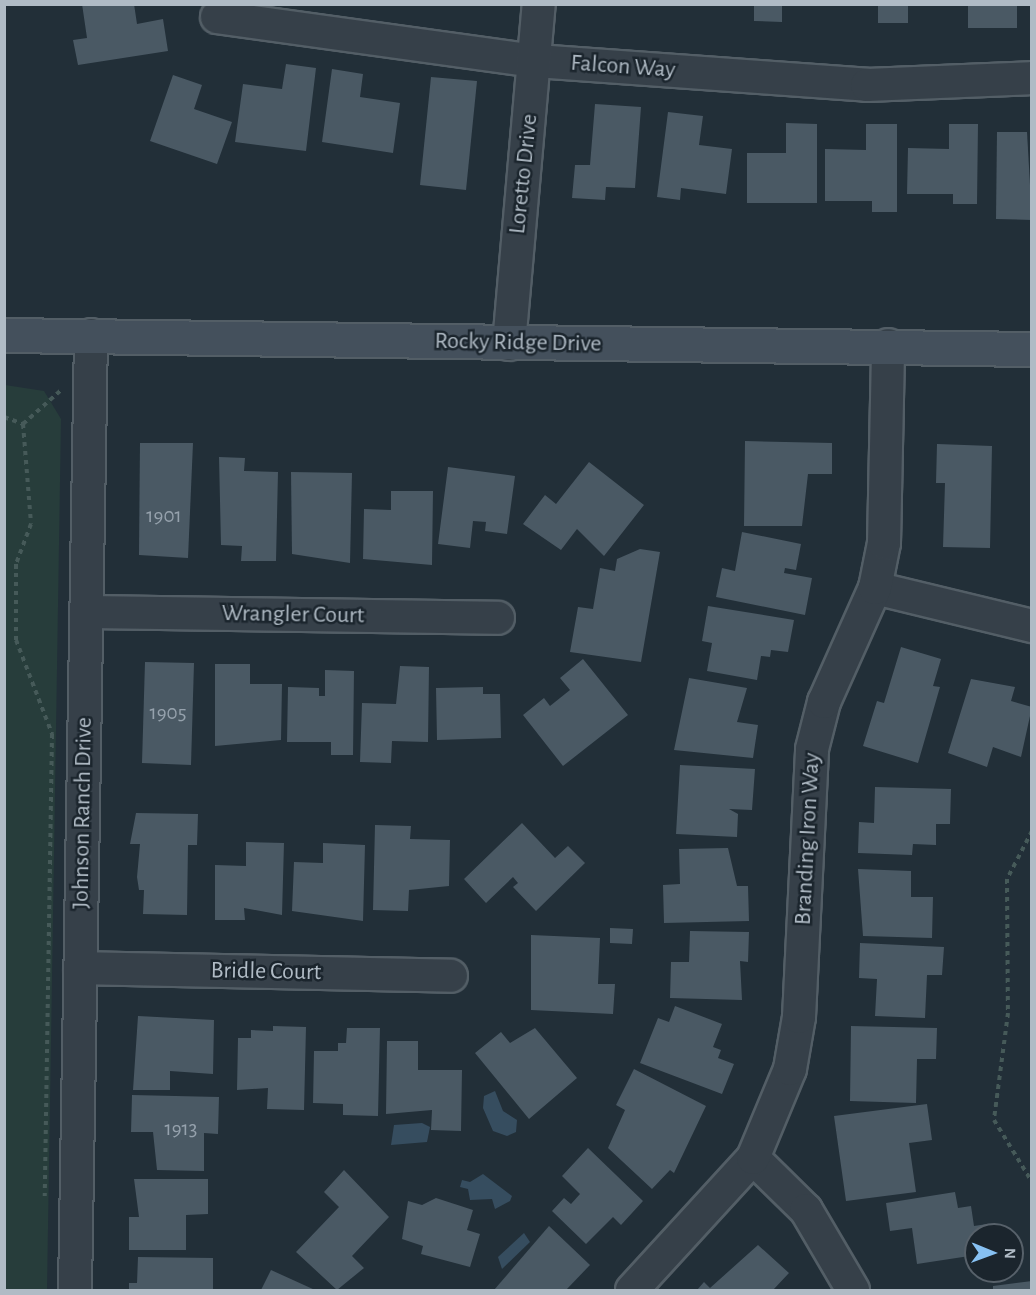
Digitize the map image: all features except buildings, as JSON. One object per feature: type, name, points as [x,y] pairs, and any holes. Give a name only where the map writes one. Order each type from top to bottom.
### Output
[{"type":"main road","name":"Rocky Ridge Drive","points":[[4,335],[509,344],[888,345],[1032,349]]},
{"type":"street","name":"Loretto Drive","points":[[509,344],[536,61],[539,4]]},
{"type":"street","name":"Falcon Way","points":[[217,17],[536,61],[867,85],[1032,78]]},
{"type":"street","name":"Johnson Ranch Drive","points":[[75,1290],[91,335]]},
{"type":"street","name":"Branding Iron Way","points":[[632,1290],[753,1158],[781,1095],[795,1044],[809,773],[817,725],[875,588],[886,518],[888,345]]},
{"type":"street","points":[[875,588],[1032,626]]},
{"type":"street","name":"Wrangler Court","points":[[87,612],[498,618]]},
{"type":"street","name":"Bridle Court","points":[[80,968],[451,976]]},
{"type":"street","points":[[753,1158],[806,1210],[853,1290]]},
{"type":"path","points":[[4,417],[23,424],[31,524],[16,564],[16,640],[52,734],[44,1208]]},
{"type":"path","points":[[1032,831],[1007,879],[1008,1013],[994,1120],[1032,1182]]},
{"type":"green space","points":[[5,385],[44,391],[61,419],[47,1290],[4,1290]]},
{"type":"water","points":[[495,1091],[503,1111],[517,1120],[516,1132],[507,1136],[493,1131],[483,1108],[484,1096]]},
{"type":"water","points":[[422,1123],[430,1127],[427,1142],[391,1145],[394,1125]]},
{"type":"water","points":[[483,1174],[512,1196],[510,1201],[495,1209],[492,1199],[470,1200],[468,1189],[460,1187],[462,1180],[470,1182]]},
{"type":"water","points":[[524,1233],[530,1242],[502,1269],[498,1257]]}]
